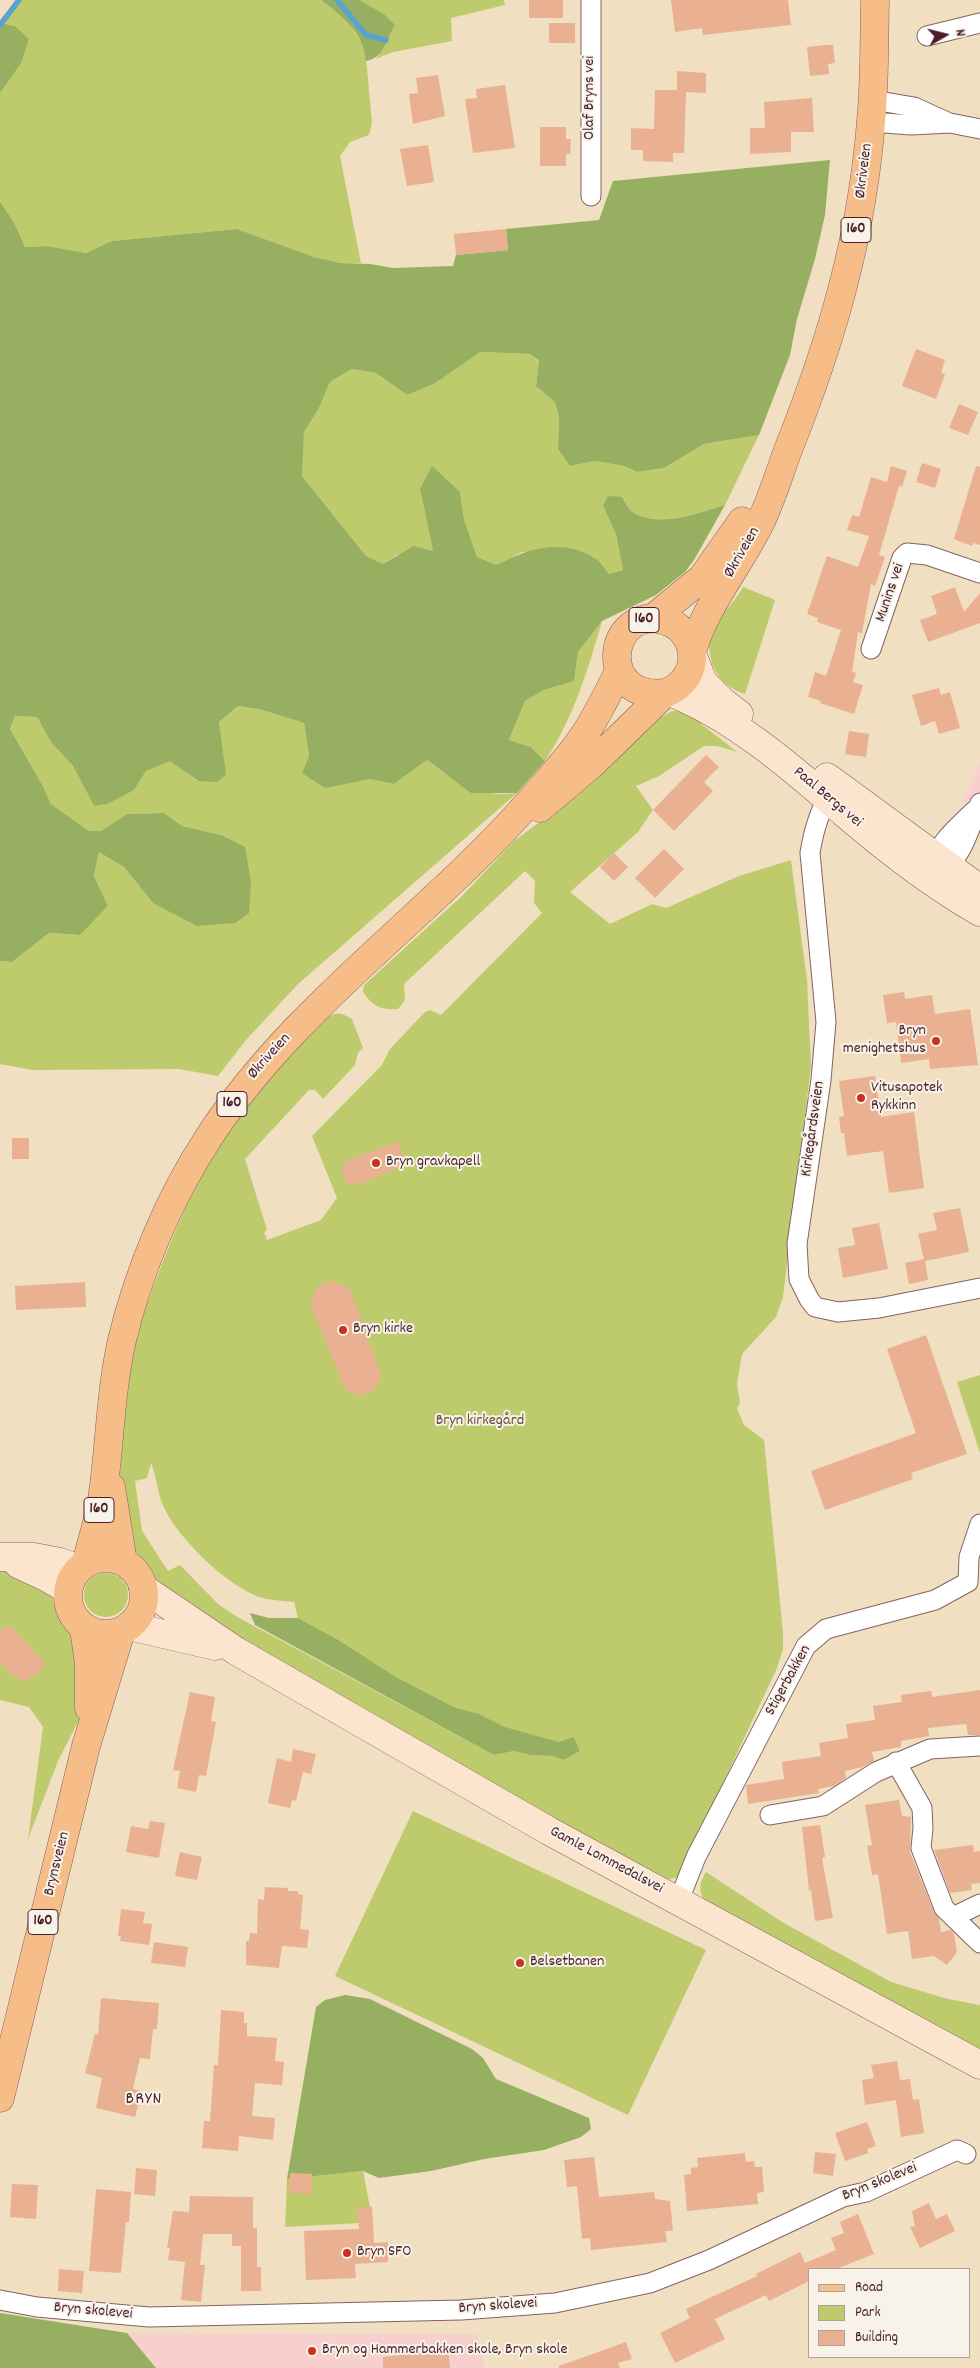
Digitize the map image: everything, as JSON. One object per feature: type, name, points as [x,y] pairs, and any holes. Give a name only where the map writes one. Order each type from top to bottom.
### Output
[{"type":"main road","name":"Økriveien","points":[[693,654],[701,626],[761,521],[820,370],[850,260],[866,175],[872,111],[875,0]]},
{"type":"main road","name":"Økriveien","points":[[653,618],[702,578],[788,451]]},
{"type":"main road","name":"160","points":[[619,670],[617,650],[620,640],[633,625],[653,618],[667,620],[679,627],[688,638],[693,654],[691,667],[686,677],[667,692]]},
{"type":"main road","name":"Økriveien","points":[[78,1574],[102,1501],[114,1388],[122,1339],[153,1244],[171,1204],[207,1140],[248,1082],[273,1052],[337,988],[500,836],[582,738],[619,670]]},
{"type":"main road","points":[[619,670],[626,682],[638,691],[651,694],[667,692]]},
{"type":"main road","name":"Økriveien","points":[[500,836],[554,798],[667,692]]},
{"type":"main road","name":"Økriveien","points":[[106,1456],[123,1562]]},
{"type":"main road","points":[[78,1574],[108,1558],[123,1562],[134,1571],[143,1588]]},
{"type":"main road","name":"160","points":[[78,1574],[70,1609],[74,1618],[84,1628]]},
{"type":"main road","name":"160","points":[[125,1628],[141,1609],[143,1588]]},
{"type":"main road","points":[[84,1628],[104,1634],[125,1628]]},
{"type":"main road","name":"Brynsveien","points":[[84,1628],[90,1689],[86,1746]]},
{"type":"main road","name":"Brynsveien","points":[[0,2098],[86,1746],[125,1628]]},
{"type":"street","name":"Olaf Bryns vei","points":[[591,0],[591,196]]},
{"type":"street","points":[[927,36],[980,22]]},
{"type":"street","points":[[872,111],[911,125],[950,124],[980,129]]},
{"type":"street","name":"Munins vei","points":[[871,650],[902,558],[907,553],[927,555],[980,573]]},
{"type":"street","name":"Paal Bergs vei","points":[[693,654],[703,682],[722,701],[832,791],[938,867],[980,889]]},
{"type":"street","name":"Paal Bergs vei","points":[[667,692],[691,700],[742,732],[805,778],[832,791]]},
{"type":"street","name":"Kirkegårdsveien","points":[[832,791],[814,827],[810,853],[826,1022],[821,1080],[798,1244],[799,1280],[809,1300],[815,1307],[838,1312],[879,1308],[980,1288]]},
{"type":"street","points":[[938,867],[962,848],[979,805]]},
{"type":"street","name":"Paal Bergs vei","points":[[938,867],[980,912]]},
{"type":"street","name":"Stigerbakken","points":[[679,1900],[696,1857],[806,1646],[826,1629],[935,1600],[968,1582],[968,1558],[980,1524]]},
{"type":"street","points":[[2,1557],[34,1557],[60,1562],[78,1574]]},
{"type":"street","name":"Gamle Lommedalsvei","points":[[143,1588],[236,1652],[549,1831],[980,2065]]},
{"type":"street","name":"Gamle Lommedalsvei","points":[[125,1628],[236,1652]]},
{"type":"street","points":[[770,1815],[823,1806],[865,1778],[896,1762],[930,1749],[980,1746]]},
{"type":"street","points":[[896,1762],[922,1808],[921,1848],[944,1908],[980,1943]]},
{"type":"street","points":[[953,1917],[980,1904]]},
{"type":"street","name":"Bryn skolevei","points":[[0,2300],[37,2307],[149,2317],[461,2310],[555,2304],[650,2283],[709,2260],[843,2197],[866,2192],[957,2150],[966,2154]]},
{"type":"shaded area","points":[[980,764],[980,813],[963,800]]},
{"type":"shaded area","name":"Bryn og Hammerbakken skole, Bryn skole","points":[[127,2333],[477,2334],[485,2368],[156,2368]]},
{"type":"green space","points":[[17,0],[321,0],[348,21],[365,47],[372,123],[369,135],[350,142],[340,156],[361,263],[340,263],[314,257],[237,229],[113,241],[86,253],[47,246],[25,247],[0,202],[0,93],[20,63],[29,39],[15,26],[0,23],[0,20]]},
{"type":"green space","points":[[321,0],[359,0],[384,14],[395,25],[378,56],[366,61],[357,33],[344,19]]},
{"type":"green space","points":[[359,0],[504,0],[505,5],[451,18],[452,41],[393,52],[376,59],[384,48],[391,30]]},
{"type":"green space","points":[[0,23],[15,26],[29,39],[21,63],[0,93]]},
{"type":"green space","points":[[830,160],[825,215],[815,259],[797,319],[790,355],[759,435],[704,444],[664,468],[637,472],[624,466],[595,461],[570,466],[558,449],[559,418],[555,402],[536,386],[539,361],[530,354],[480,352],[434,384],[407,395],[376,373],[352,369],[330,382],[318,410],[304,432],[302,476],[366,556],[383,564],[414,546],[433,551],[420,489],[432,466],[460,492],[464,519],[477,557],[496,565],[532,550],[556,547],[581,551],[593,557],[609,574],[623,570],[616,534],[603,506],[608,496],[622,497],[634,513],[656,519],[679,518],[725,505],[694,560],[685,572],[656,595],[602,621],[578,652],[574,681],[544,690],[525,701],[509,740],[531,747],[545,761],[517,793],[471,793],[427,760],[394,784],[370,779],[325,788],[302,773],[309,755],[304,723],[259,709],[238,706],[219,722],[226,775],[217,782],[198,781],[170,761],[146,771],[134,790],[107,804],[94,806],[73,766],[51,742],[37,717],[15,716],[10,729],[43,786],[51,804],[89,831],[101,831],[127,814],[164,813],[182,826],[221,835],[245,847],[251,883],[249,913],[235,923],[197,926],[153,903],[124,867],[99,852],[94,876],[108,906],[80,935],[49,933],[12,962],[0,961],[0,202],[13,221],[25,247],[47,246],[86,253],[112,241],[237,229],[314,257],[340,263],[370,264],[393,268],[453,266],[456,255],[508,250],[506,229],[599,220],[613,181]]},
{"type":"green space","points":[[479,352],[530,354],[539,362],[536,386],[555,402],[559,418],[558,449],[570,466],[595,461],[624,466],[637,472],[664,468],[704,444],[759,435],[725,505],[679,518],[668,519],[656,519],[634,513],[622,497],[603,506],[616,534],[623,570],[609,574],[594,557],[522,552],[496,565],[477,557],[464,519],[460,492],[420,489],[433,551],[397,555],[383,564],[366,556],[301,475],[304,432],[318,410],[330,382],[352,369],[376,373],[407,395],[434,384]]},
{"type":"green space","points":[[743,587],[775,600],[745,694],[726,684],[717,674],[709,645],[710,636],[715,625]]},
{"type":"green space","points":[[602,621],[572,711],[545,761],[531,747],[509,740],[525,701],[544,690],[574,681],[578,652]]},
{"type":"green space","points":[[238,706],[259,709],[304,723],[309,755],[302,773],[370,779],[394,784],[427,760],[448,776],[468,787],[491,793],[517,793],[298,984],[246,1040],[218,1076],[179,1069],[32,1070],[0,1064],[0,961],[12,962],[49,933],[80,935],[108,906],[94,876],[99,852],[124,867],[153,903],[221,835],[182,826],[164,813],[127,814],[101,831],[89,831],[51,804],[43,786],[10,729],[15,716],[37,717],[51,742],[73,766],[94,806],[134,790],[146,771],[170,760],[197,781],[221,745],[219,722]]},
{"type":"green space","name":"Bryn kirkegård","points":[[672,711],[684,711],[703,717],[700,723],[737,752],[717,746],[704,746],[659,776],[636,786],[653,810],[638,832],[570,892],[610,924],[652,904],[666,908],[739,876],[791,860],[807,980],[811,1066],[783,1297],[776,1317],[742,1354],[737,1384],[740,1403],[737,1409],[744,1425],[764,1440],[783,1649],[777,1668],[679,1877],[665,1880],[232,1637],[159,1589],[146,1563],[134,1550],[120,1478],[121,1424],[139,1326],[183,1214],[210,1161],[226,1135],[263,1087],[327,1018],[333,1014],[339,1014],[352,1019],[363,1048],[358,1053],[355,1065],[323,1099],[315,1090],[309,1090],[245,1159],[267,1230],[264,1232],[267,1240],[321,1220],[337,1198],[312,1136],[382,1065],[390,1049],[425,1012],[430,1010],[441,1015],[542,913],[534,903],[535,881],[525,871],[404,984],[405,1000],[398,1009],[382,1008],[374,1004],[363,992],[364,985],[463,895],[514,841],[541,821],[656,720]],"holes":[[[151,1463],[162,1503],[178,1530],[203,1558],[232,1582],[259,1597],[294,1602],[298,1618],[337,1639],[396,1677],[454,1707],[479,1714],[505,1727],[541,1739],[558,1742],[574,1737],[580,1751],[564,1760],[552,1756],[530,1755],[514,1751],[494,1755],[239,1618],[218,1604],[180,1565],[168,1571],[142,1531],[135,1481],[147,1478]]]},
{"type":"green space","points":[[980,1375],[980,1453],[957,1382]]},
{"type":"green space","points":[[0,1568],[50,1589],[57,1615],[78,1641],[82,1694],[79,1720],[58,1761],[28,1839],[43,1727],[29,1707],[0,1700]]},
{"type":"green space","points":[[110,1573],[122,1579],[127,1586],[127,1604],[122,1611],[115,1616],[102,1617],[94,1614],[87,1607],[84,1591],[87,1583],[94,1576]]},
{"type":"green space","points":[[250,1613],[269,1618],[298,1618],[337,1639],[396,1677],[454,1707],[479,1714],[505,1727],[558,1742],[574,1737],[580,1751],[564,1760],[552,1756],[530,1755],[514,1751],[494,1755],[255,1625]]},
{"type":"green space","name":"Belsetbanen","points":[[413,1811],[706,1950],[628,2115],[335,1976]]},
{"type":"green space","points":[[706,1872],[782,1922],[891,1982],[948,1999],[980,2005],[980,2052],[708,1905],[702,1897],[700,1889]]},
{"type":"green space","points":[[345,1995],[370,1999],[472,2049],[483,2058],[496,2079],[589,2118],[591,2129],[581,2137],[544,2150],[484,2159],[431,2171],[379,2178],[363,2171],[287,2179],[316,2007],[325,2000]]},
{"type":"green space","points":[[363,2171],[370,2207],[360,2223],[285,2227],[287,2179]]},
{"type":"green space","points":[[0,2313],[127,2333],[156,2368],[0,2368]]},
{"type":"building","points":[[529,0],[563,0],[563,18],[529,18]]},
{"type":"building","points":[[671,0],[788,0],[791,25],[703,35],[702,28],[675,32]]},
{"type":"building","points":[[549,23],[575,23],[575,43],[549,43]]},
{"type":"building","points":[[833,45],[835,63],[828,64],[829,74],[810,76],[807,47]]},
{"type":"building","points":[[677,71],[706,73],[706,93],[686,92],[684,153],[673,153],[673,162],[643,161],[643,150],[631,150],[631,128],[654,129],[655,90],[677,90]]},
{"type":"building","points":[[438,75],[445,116],[413,124],[409,94],[418,93],[416,78]]},
{"type":"building","points":[[505,85],[515,148],[473,153],[465,99],[477,98],[476,89]]},
{"type":"building","points":[[812,98],[814,132],[791,132],[791,152],[750,154],[750,128],[765,128],[764,102]]},
{"type":"building","points":[[540,127],[566,127],[566,139],[571,139],[570,154],[566,154],[566,166],[540,166]]},
{"type":"building","points":[[428,145],[434,182],[407,186],[400,149]]},
{"type":"building","points":[[506,229],[508,250],[456,255],[454,234]]},
{"type":"building","points":[[916,349],[945,360],[941,373],[945,374],[936,399],[902,386]]},
{"type":"building","points":[[959,404],[978,412],[968,435],[949,428]]},
{"type":"building","points":[[922,463],[941,469],[935,488],[916,482]]},
{"type":"building","points":[[891,466],[907,471],[902,487],[899,486],[879,555],[885,557],[875,586],[871,584],[862,633],[858,632],[852,672],[856,673],[853,682],[863,685],[854,714],[808,697],[815,672],[826,676],[841,630],[817,622],[818,618],[807,614],[827,556],[858,567],[869,536],[847,530],[852,515],[859,517],[871,477],[887,482]]},
{"type":"building","points":[[976,466],[980,467],[980,545],[973,543],[972,546],[954,539]]},
{"type":"building","points":[[955,587],[964,612],[980,593],[980,623],[928,642],[920,620],[937,614],[931,596]]},
{"type":"building","points":[[939,688],[941,695],[950,692],[960,728],[939,734],[935,721],[921,726],[912,695]]},
{"type":"building","points":[[849,731],[869,734],[866,757],[845,754]]},
{"type":"building","points":[[706,755],[719,767],[704,782],[713,791],[674,831],[653,810]]},
{"type":"building","points":[[664,849],[684,869],[655,898],[635,878]]},
{"type":"building","points":[[614,853],[628,867],[614,881],[600,867]]},
{"type":"building","name":"Bryn menighetshus","points":[[904,992],[905,999],[932,995],[935,1014],[970,1009],[978,1065],[930,1069],[929,1059],[901,1063],[896,1022],[887,1023],[883,995]]},
{"type":"building","points":[[875,1076],[881,1117],[914,1112],[924,1188],[889,1193],[883,1151],[847,1156],[844,1133],[841,1133],[839,1117],[844,1116],[839,1081]]},
{"type":"building","points":[[12,1138],[29,1138],[29,1159],[12,1159]]},
{"type":"building","name":"Bryn gravkapell","points":[[398,1142],[407,1164],[355,1186],[354,1182],[347,1185],[341,1167],[347,1164],[346,1161]]},
{"type":"building","points":[[960,1208],[969,1252],[925,1261],[928,1280],[909,1284],[905,1263],[924,1259],[918,1234],[937,1230],[933,1213]]},
{"type":"building","points":[[879,1223],[888,1269],[843,1278],[838,1248],[855,1245],[852,1228]]},
{"type":"building","name":"Bryn kirke","points":[[330,1281],[349,1287],[381,1375],[375,1390],[359,1396],[345,1389],[310,1303],[318,1286]]},
{"type":"building","points":[[85,1282],[86,1307],[16,1310],[15,1286]]},
{"type":"building","points":[[926,1335],[967,1454],[911,1473],[913,1479],[825,1510],[811,1471],[916,1433],[887,1349]]},
{"type":"building","points":[[11,1626],[44,1663],[38,1674],[23,1682],[16,1674],[12,1676],[0,1662],[0,1629]]},
{"type":"building","points":[[980,1690],[980,1735],[968,1735],[966,1724],[928,1728],[929,1736],[901,1741],[901,1747],[872,1752],[874,1761],[862,1767],[845,1771],[846,1778],[834,1786],[818,1789],[819,1793],[748,1804],[746,1785],[784,1779],[782,1762],[821,1756],[819,1743],[848,1738],[846,1724],[875,1720],[873,1706],[902,1702],[901,1695],[931,1691],[932,1697]]},
{"type":"building","points":[[190,1692],[215,1697],[211,1721],[216,1722],[206,1776],[199,1775],[196,1792],[177,1788],[180,1771],[173,1770]]},
{"type":"building","points":[[293,1749],[316,1754],[311,1774],[303,1772],[296,1801],[292,1800],[290,1808],[268,1803],[277,1758],[291,1762]]},
{"type":"building","points":[[899,1800],[902,1816],[911,1817],[910,1852],[934,1912],[939,1919],[941,1932],[951,1930],[954,1934],[957,1952],[947,1965],[934,1956],[912,1959],[908,1931],[887,1934],[878,1874],[872,1875],[867,1846],[872,1845],[865,1805]]},
{"type":"building","points":[[150,1821],[165,1823],[159,1858],[126,1852],[131,1826],[148,1829]]},
{"type":"building","points":[[820,1825],[825,1857],[822,1858],[833,1918],[815,1921],[811,1890],[809,1891],[802,1827]]},
{"type":"building","points":[[973,1845],[974,1852],[980,1851],[980,1883],[971,1884],[972,1890],[950,1893],[934,1850]]},
{"type":"building","points":[[180,1852],[202,1857],[197,1880],[175,1876]]},
{"type":"building","points":[[265,1887],[288,1888],[288,1891],[298,1891],[298,1894],[303,1895],[300,1929],[309,1930],[307,1948],[282,1946],[279,1968],[246,1965],[246,1941],[249,1941],[250,1933],[257,1934],[258,1899],[264,1900]]},
{"type":"building","points":[[121,1909],[145,1912],[143,1923],[152,1924],[149,1945],[120,1941],[121,1936],[118,1936]]},
{"type":"building","points":[[154,1942],[188,1947],[185,1967],[151,1963]]},
{"type":"building","points":[[101,1998],[159,2003],[157,2029],[153,2029],[150,2059],[140,2058],[133,2089],[142,2091],[135,2117],[96,2108],[102,2078],[85,2073],[95,2034],[98,2035]]},
{"type":"building","points":[[221,2010],[244,2012],[244,2023],[247,2023],[247,2036],[277,2038],[275,2061],[284,2062],[282,2085],[255,2083],[252,2116],[275,2118],[273,2140],[239,2136],[238,2151],[202,2148],[204,2121],[210,2121],[214,2065],[218,2065]]},
{"type":"building","points":[[897,2061],[900,2080],[910,2079],[913,2100],[919,2099],[924,2133],[901,2137],[896,2100],[865,2105],[862,2080],[874,2078],[871,2065]]},
{"type":"building","points":[[867,2122],[876,2146],[867,2149],[868,2153],[845,2161],[835,2133]]},
{"type":"building","points":[[815,2152],[836,2154],[833,2176],[813,2173]]},
{"type":"building","points":[[745,2153],[746,2162],[754,2161],[755,2167],[762,2167],[764,2192],[757,2193],[758,2204],[687,2211],[684,2175],[691,2174],[691,2168],[698,2167],[697,2158]]},
{"type":"building","points":[[594,2157],[599,2197],[654,2192],[655,2199],[670,2201],[673,2231],[665,2231],[667,2242],[591,2250],[590,2238],[582,2239],[577,2186],[567,2187],[564,2160]]},
{"type":"building","points":[[136,2168],[157,2170],[155,2196],[134,2194]]},
{"type":"building","points":[[290,2173],[312,2174],[311,2194],[289,2193]]},
{"type":"building","points":[[12,2184],[38,2185],[36,2219],[10,2217]]},
{"type":"building","points":[[96,2189],[131,2192],[129,2222],[126,2222],[121,2273],[89,2271]]},
{"type":"building","points":[[190,2196],[253,2197],[253,2228],[257,2228],[257,2267],[261,2267],[261,2291],[241,2291],[241,2246],[232,2246],[232,2234],[203,2234],[200,2265],[205,2265],[201,2302],[181,2300],[185,2262],[168,2260],[170,2248],[167,2248],[173,2211],[189,2212]]},
{"type":"building","points":[[929,2203],[936,2219],[947,2214],[955,2231],[920,2248],[910,2227],[915,2226],[912,2211]]},
{"type":"building","name":"Bryn SFO","points":[[357,2207],[372,2207],[374,2243],[388,2242],[388,2262],[355,2264],[356,2278],[306,2280],[304,2231],[359,2229]]},
{"type":"building","points":[[858,2214],[874,2254],[839,2268],[808,2268],[808,2282],[769,2301],[766,2295],[715,2319],[725,2339],[675,2363],[660,2333],[690,2318],[686,2309],[757,2276],[756,2274],[800,2252],[805,2263],[836,2250],[831,2238],[844,2233],[840,2222]]},
{"type":"building","points":[[59,2269],[84,2271],[82,2293],[58,2291]]},
{"type":"building","points":[[626,2342],[632,2359],[618,2363],[620,2368],[559,2368],[559,2366]]},
{"type":"building","points":[[448,2350],[450,2368],[383,2368],[383,2357]]},
{"type":"waterway","points":[[0,25],[19,0]]},
{"type":"waterway","points":[[337,0],[366,35],[386,40]]},
{"type":"place","name":"Bryn menighetshus","points":[[936,1041]]},
{"type":"place","name":"Vitusapotek Rykkinn","points":[[861,1098]]},
{"type":"place","name":"Bryn gravkapell","points":[[376,1163]]},
{"type":"place","name":"Bryn kirke","points":[[343,1330]]},
{"type":"place","name":"Belsetbanen","points":[[520,1963]]},
{"type":"place","name":"Bryn SFO","points":[[347,2253]]},
{"type":"place","name":"Bryn og Hammerbakken skole, Bryn skole","points":[[312,2351]]},
{"type":"district","name":"BRYN","points":[[144,2101]]}]
